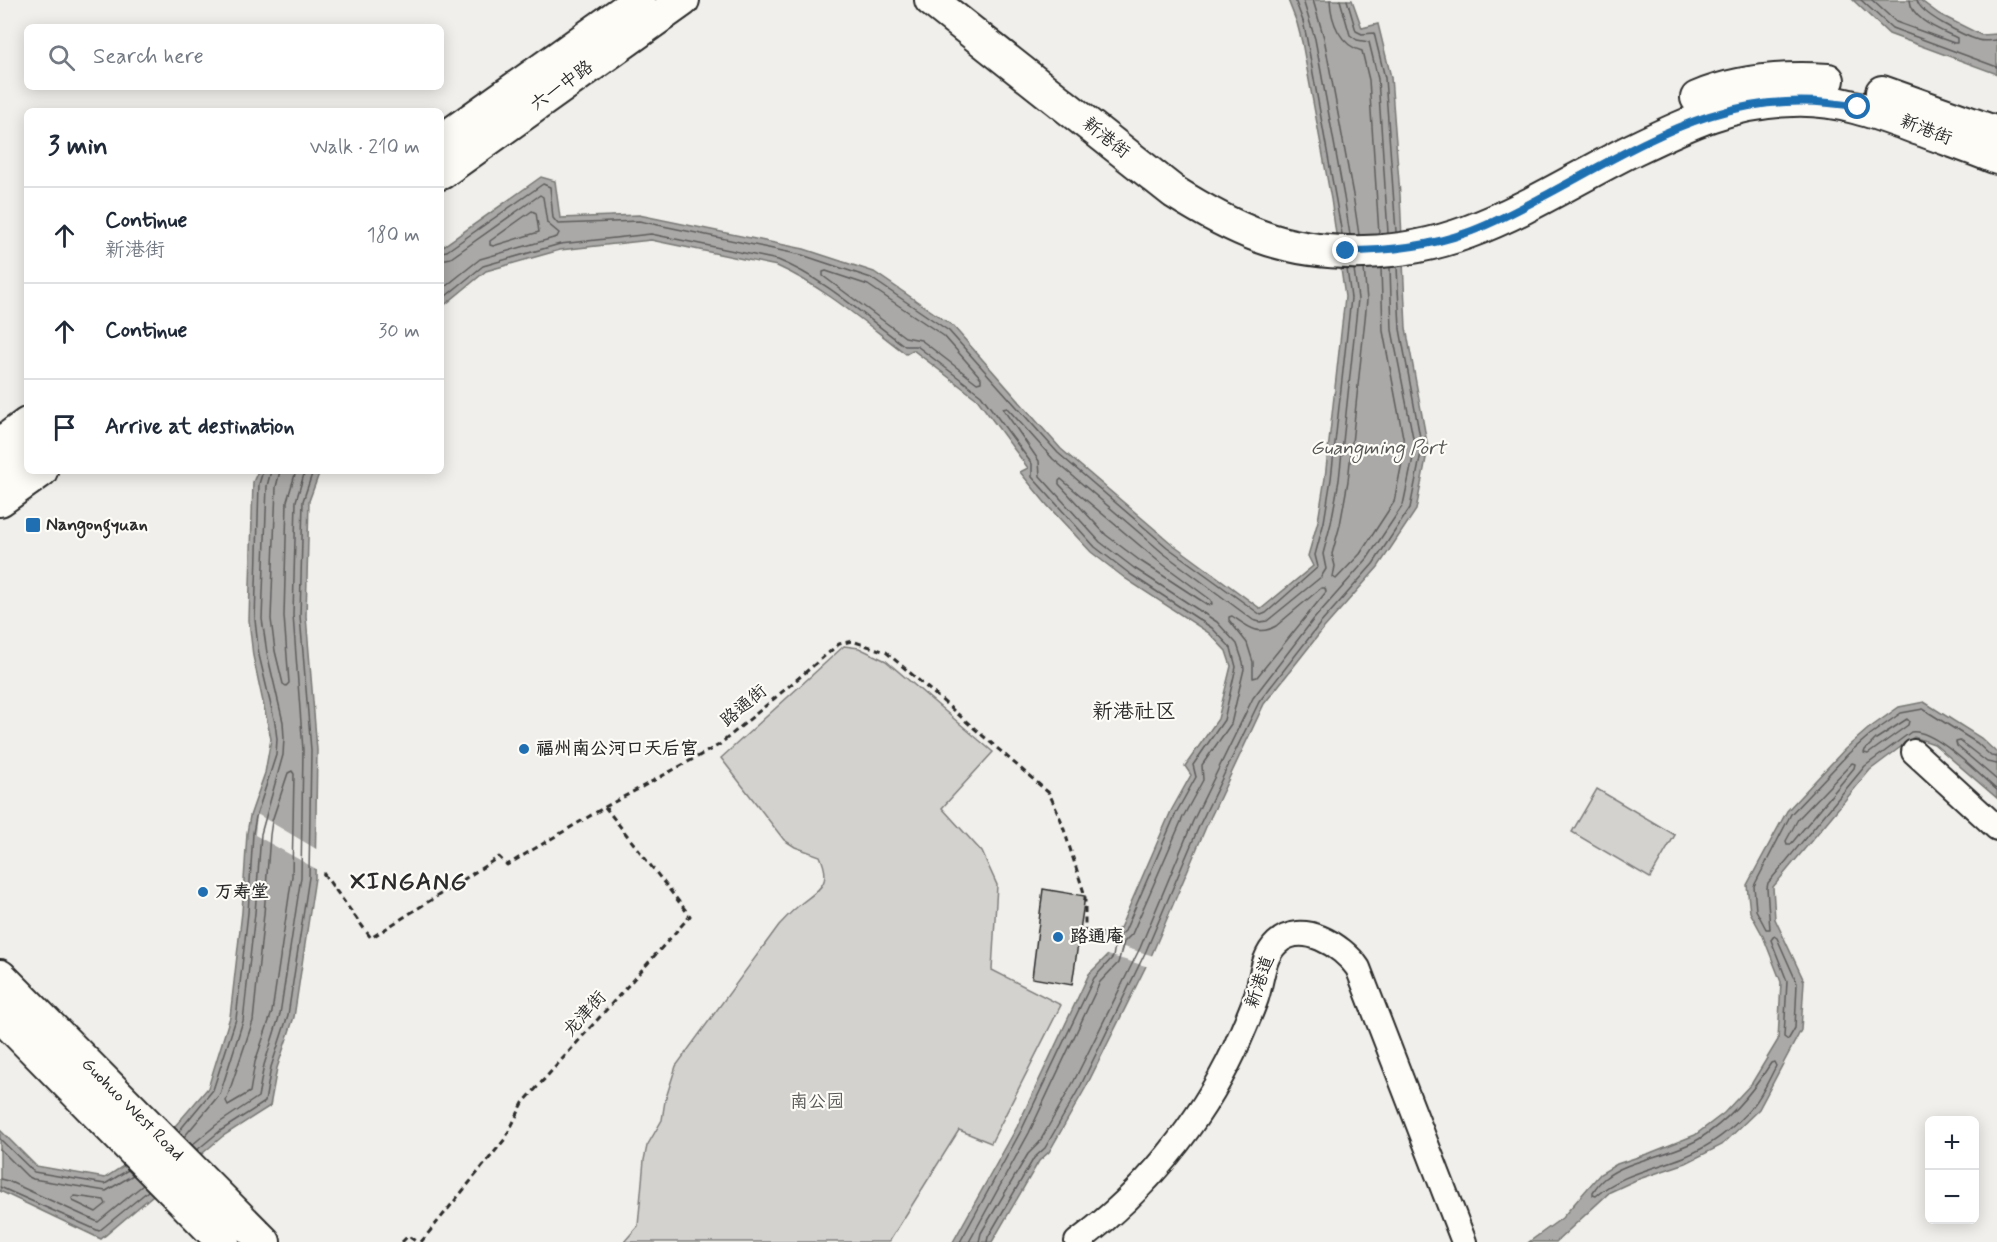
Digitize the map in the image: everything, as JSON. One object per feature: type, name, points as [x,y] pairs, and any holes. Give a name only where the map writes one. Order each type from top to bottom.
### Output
[{"type":"main road","name":"六一中路","points":[[444,139],[639,0]]},
{"type":"main road","name":"六一中路","points":[[444,171],[683,0]]},
{"type":"main road","name":"新港街","points":[[931,0],[1174,192],[1244,231],[1297,237]]},
{"type":"main road","name":"新港街","points":[[964,0],[1164,161],[1204,189],[1297,237]]},
{"type":"main road","name":"新港街","points":[[1417,236],[1593,147],[1695,99],[1731,87],[1763,80],[1814,79],[1863,86],[1997,133]]},
{"type":"main road","name":"新港街","points":[[1417,236],[1467,233],[1507,216],[1602,165],[1693,121],[1752,104],[1811,100],[1858,107],[1894,118],[1997,158]]},
{"type":"main road","points":[[1297,237],[1367,230],[1417,236]]},
{"type":"main road","points":[[0,444],[24,426]]},
{"type":"main road","points":[[0,469],[24,452]]},
{"type":"main road","points":[[0,500],[37,474]]},
{"type":"main road","name":"Guohuo West Road","points":[[0,976],[264,1242]]},
{"type":"main road","name":"Guohuo West Road","points":[[0,1015],[212,1233]]},
{"type":"street","points":[[1914,752],[1997,828]]},
{"type":"street","name":"新港道","points":[[1077,1242],[1116,1210],[1155,1170],[1186,1132],[1206,1104],[1236,1047],[1256,997],[1269,952],[1277,942],[1299,933],[1315,936],[1332,944],[1348,956],[1358,968],[1464,1242]]},
{"type":"path","name":"路通街","points":[[323,873],[371,938],[499,857],[507,865],[605,807],[719,745],[839,644],[852,641],[886,652],[1049,793],[1061,820],[1085,896],[1085,941]]},
{"type":"path","name":"龙津街","points":[[402,1242],[408,1236],[419,1242],[506,1139],[523,1103],[690,916],[605,807]]},
{"type":"green space","name":"南公园","points":[[844,646],[859,648],[886,661],[993,752],[942,808],[982,852],[997,885],[992,970],[1061,1005],[991,1143],[959,1130],[889,1242],[624,1242],[638,1226],[647,1146],[662,1120],[665,1101],[676,1066],[779,925],[816,892],[824,881],[824,866],[820,856],[795,847],[784,840],[721,758]]},
{"type":"green space","points":[[1597,789],[1675,835],[1650,878],[1572,832]]},
{"type":"water","name":"Guangming Port","points":[[1288,0],[1352,0],[1362,28],[1378,24],[1391,77],[1400,195],[1406,328],[1428,448],[1416,510],[1378,567],[1324,628],[1264,704],[1206,827],[1152,954],[1086,1087],[1049,1152],[1039,1161],[992,1242],[953,1242],[1017,1127],[1089,974],[1108,955],[1110,943],[1098,933],[1112,933],[1120,928],[1171,811],[1191,775],[1185,766],[1218,719],[1231,666],[1226,651],[1209,633],[1126,579],[1091,552],[1020,472],[1028,468],[977,399],[913,350],[906,354],[844,306],[811,284],[777,266],[651,240],[560,250],[486,271],[444,306],[444,246],[541,177],[555,181],[560,218],[639,215],[804,249],[874,272],[953,326],[1061,449],[1171,543],[1261,609],[1313,566],[1308,556],[1318,521],[1325,478],[1345,297],[1331,199],[1297,23]]},
{"type":"water","points":[[1853,0],[1920,0],[1939,14],[1981,35],[1997,34],[1997,74],[1889,34]]},
{"type":"water","points":[[257,474],[319,474],[309,501],[306,616],[317,750],[315,878],[294,1017],[277,1068],[270,1106],[223,1136],[101,1239],[0,1191],[0,1130],[36,1166],[105,1178],[163,1140],[208,1088],[230,1017],[242,912],[247,833],[250,816],[265,773],[271,739],[253,656],[249,620],[253,482]]},
{"type":"water","points":[[1924,702],[1981,738],[1997,753],[1997,798],[1934,744],[1914,737],[1870,770],[1773,887],[1775,919],[1804,981],[1801,1030],[1759,1109],[1722,1145],[1686,1163],[1636,1180],[1610,1192],[1556,1242],[1529,1242],[1562,1218],[1600,1174],[1617,1164],[1695,1135],[1724,1113],[1752,1083],[1778,1040],[1781,982],[1763,936],[1750,912],[1747,885],[1787,811],[1845,749],[1899,707]]},
{"type":"pier","points":[[257,814],[318,850],[318,870],[255,835]]},
{"type":"pier","points":[[1103,941],[1154,956],[1149,967],[1104,954],[1107,944]]},
{"type":"building","name":"路通庵","points":[[1043,889],[1085,896],[1072,985],[1032,978]]},
{"type":"place","name":"Nangongyuan","points":[[33,525]]},
{"type":"place","name":"福州南公河口天后宫","points":[[524,749]]},
{"type":"place","name":"万寿堂","points":[[203,892]]},
{"type":"place","name":"路通庵","points":[[1058,937]]},
{"type":"district","name":"新港社区","points":[[1134,712]]},
{"type":"district","name":"XINGANG","points":[[409,882]]},
{"type":"route","points":[[1346,251],[1417,247],[1467,233],[1507,216],[1673,130],[1712,114],[1752,104],[1794,100],[1830,102],[1858,107]]}]
